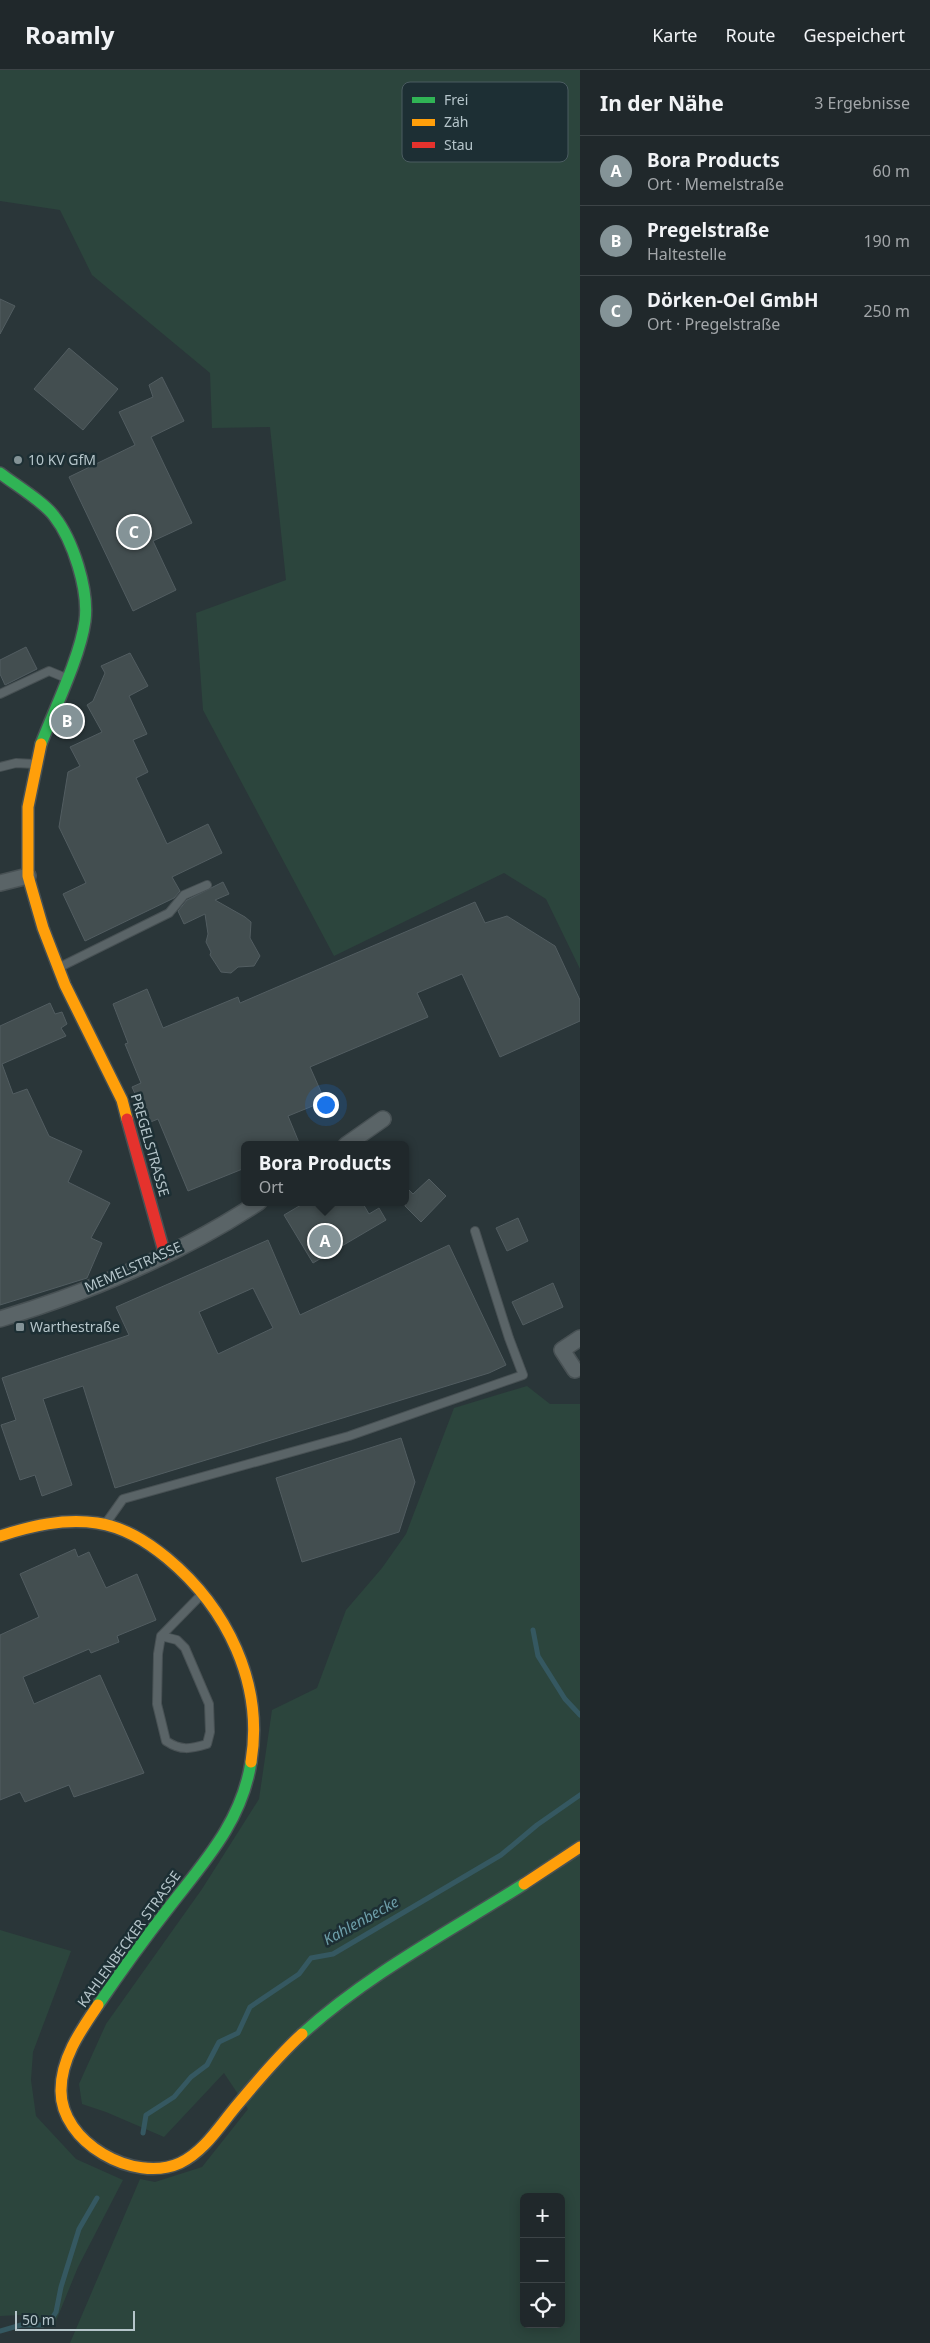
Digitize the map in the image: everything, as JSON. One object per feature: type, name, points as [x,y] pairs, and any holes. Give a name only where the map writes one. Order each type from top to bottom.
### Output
[{"type":"street","name":"PREGELSTRASSE","points":[[0,473],[53,514],[66,534],[78,567],[84,597],[85,619],[80,642],[49,720],[37,764],[28,807],[28,876],[43,928],[58,967],[122,1100],[165,1255]]},
{"type":"street","points":[[0,883],[28,876]]},
{"type":"street","points":[[352,1141],[383,1120]]},
{"type":"street","name":"MEMELSTRASSE","points":[[0,1319],[30,1310],[114,1278],[226,1224],[253,1206]]},
{"type":"street","points":[[575,1370],[562,1350],[580,1338]]},
{"type":"street","name":"KAHLENBECKER STRASSE","points":[[0,1536],[33,1525],[58,1520],[90,1521],[144,1540],[192,1580],[214,1608],[238,1651],[255,1712],[255,1737],[247,1782],[228,1830],[110,1987],[68,2056],[59,2089],[66,2115],[83,2138],[101,2153],[118,2162],[160,2169],[181,2162],[205,2143],[293,2042],[362,1987],[580,1847]]},
{"type":"lane","points":[[0,694],[49,671],[66,678]]},
{"type":"lane","points":[[0,767],[16,763],[37,764]]},
{"type":"lane","points":[[58,967],[169,913],[184,896],[207,885]]},
{"type":"lane","points":[[104,1525],[123,1499],[349,1436],[523,1376],[475,1231]]},
{"type":"lane","points":[[161,1636],[177,1640],[185,1648],[208,1704],[210,1732],[207,1744],[193,1748],[177,1748],[166,1741],[157,1704],[158,1654],[161,1636],[204,1593]]},
{"type":"green space","points":[[0,70],[580,70],[580,969],[546,899],[504,873],[334,956],[203,710],[196,613],[286,580],[270,427],[212,428],[210,373],[92,275],[60,210],[0,201]]},
{"type":"green space","points":[[527,1386],[550,1404],[580,1404],[580,2343],[70,2343],[140,2179],[155,2182],[202,2167],[248,2109],[224,2073],[164,2137],[106,2112],[82,2104],[79,2084],[106,2024],[202,1889],[259,1799],[272,1710],[317,1688],[346,1610],[382,1568],[406,1534],[454,1408]]},
{"type":"green space","points":[[0,1930],[71,1951],[33,2052],[31,2080],[36,2116],[76,2159],[123,2180],[78,2267],[56,2321],[20,2315],[0,2316]]},
{"type":"building","points":[[0,299],[15,306],[0,334]]},
{"type":"building","points":[[69,348],[118,389],[83,430],[34,389]]},
{"type":"building","points":[[162,377],[184,421],[151,437],[192,523],[153,541],[176,590],[133,611],[69,477],[135,445],[119,412],[153,397],[149,385]]},
{"type":"building","points":[[26,647],[37,669],[5,685],[0,674],[0,660]]},
{"type":"building","points":[[130,653],[148,686],[129,696],[147,734],[133,740],[148,772],[136,778],[167,844],[208,824],[222,853],[172,877],[180,891],[174,898],[85,941],[63,894],[86,883],[59,827],[68,772],[80,766],[70,747],[102,732],[87,705],[93,701],[105,673],[101,666]]},
{"type":"building","points":[[223,882],[229,894],[215,900],[251,922],[250,938],[260,956],[254,966],[238,967],[231,973],[221,972],[210,955],[211,952],[206,942],[208,934],[205,914],[184,924],[178,911],[187,900]]},
{"type":"building","points":[[475,902],[485,923],[507,916],[555,946],[580,1000],[580,1021],[500,1057],[462,974],[417,993],[428,1017],[310,1067],[325,1101],[288,1116],[298,1141],[241,1141],[241,1170],[188,1191],[158,1119],[148,1123],[132,1087],[141,1083],[125,1044],[128,1043],[113,1004],[147,989],[163,1028],[238,997],[240,1003]]},
{"type":"building","points":[[50,1003],[55,1014],[62,1012],[67,1024],[61,1028],[66,1036],[2,1064],[13,1094],[27,1089],[49,1136],[82,1151],[68,1182],[110,1203],[91,1238],[102,1243],[87,1278],[0,1305],[0,1026]]},
{"type":"building","points":[[429,1179],[446,1196],[421,1222],[405,1206],[409,1206],[409,1190],[413,1194]]},
{"type":"building","points":[[299,1206],[364,1206],[369,1214],[379,1208],[386,1220],[313,1263],[284,1215]]},
{"type":"building","points":[[518,1218],[528,1241],[507,1251],[496,1228]]},
{"type":"building","points":[[268,1240],[300,1315],[449,1245],[506,1365],[489,1373],[115,1488],[83,1386],[43,1399],[72,1485],[42,1496],[35,1475],[20,1480],[1,1425],[16,1420],[2,1378],[129,1335],[116,1307]],"holes":[[[253,1288],[273,1328],[218,1354],[199,1312]]]},
{"type":"building","points":[[553,1283],[563,1307],[523,1325],[512,1302]]},
{"type":"building","points":[[401,1438],[415,1482],[399,1532],[302,1562],[276,1478]]},
{"type":"building","points":[[75,1549],[78,1557],[89,1552],[106,1588],[137,1574],[156,1620],[117,1636],[119,1642],[91,1653],[89,1649],[23,1677],[34,1704],[100,1675],[144,1773],[74,1797],[69,1785],[25,1802],[20,1792],[0,1800],[0,1635],[39,1617],[20,1574]]},
{"type":"waterway","points":[[533,1630],[538,1656],[565,1699],[580,1715]]},
{"type":"waterway","name":"Kahlenbecke","points":[[143,2133],[146,2115],[174,2097],[191,2077],[207,2065],[219,2042],[238,2033],[250,2007],[299,1974],[311,1958],[333,1954],[501,1855],[537,1825],[580,1795]]},
{"type":"waterway","name":"Kahlenbecke","points":[[0,2331],[21,2325],[43,2325],[51,2320],[56,2312],[61,2287],[79,2229],[97,2198]]},
{"type":"traffic: fast","points":[[0,473],[36,499],[54,516],[61,526],[78,566],[85,595],[85,621],[78,650],[41,744]]},
{"type":"traffic: fast","points":[[98,2005],[142,1942],[209,1856],[231,1822],[246,1783],[251,1762]]},
{"type":"traffic: fast","points":[[302,2034],[327,2012],[382,1973],[524,1884]]},
{"type":"traffic: slow","points":[[41,744],[28,807],[28,876],[43,928],[65,985],[122,1100],[127,1119]]},
{"type":"traffic: slow","points":[[0,1536],[60,1522],[97,1523],[125,1531],[167,1558],[207,1600],[223,1624],[236,1649],[246,1676],[252,1704],[254,1733],[251,1762]]},
{"type":"traffic: slow","points":[[524,1884],[580,1847]]},
{"type":"traffic: slow","points":[[98,2005],[73,2045],[64,2067],[61,2090],[64,2109],[73,2126],[86,2141],[103,2154],[122,2163],[142,2168],[162,2168],[180,2163],[197,2152],[212,2137],[285,2050],[302,2034]]},
{"type":"traffic: jam","points":[[127,1119],[165,1255]]},
{"type":"place","name":"10 KV GfM","points":[[18,460]]},
{"type":"place","name":"Dörken-Oel GmbH","points":[[134,532]]},
{"type":"place","name":"Pregelstraße","points":[[67,721]]},
{"type":"place","name":"Bora Products","points":[[325,1241]]},
{"type":"place","name":"Warthestraße","points":[[20,1327]]}]
